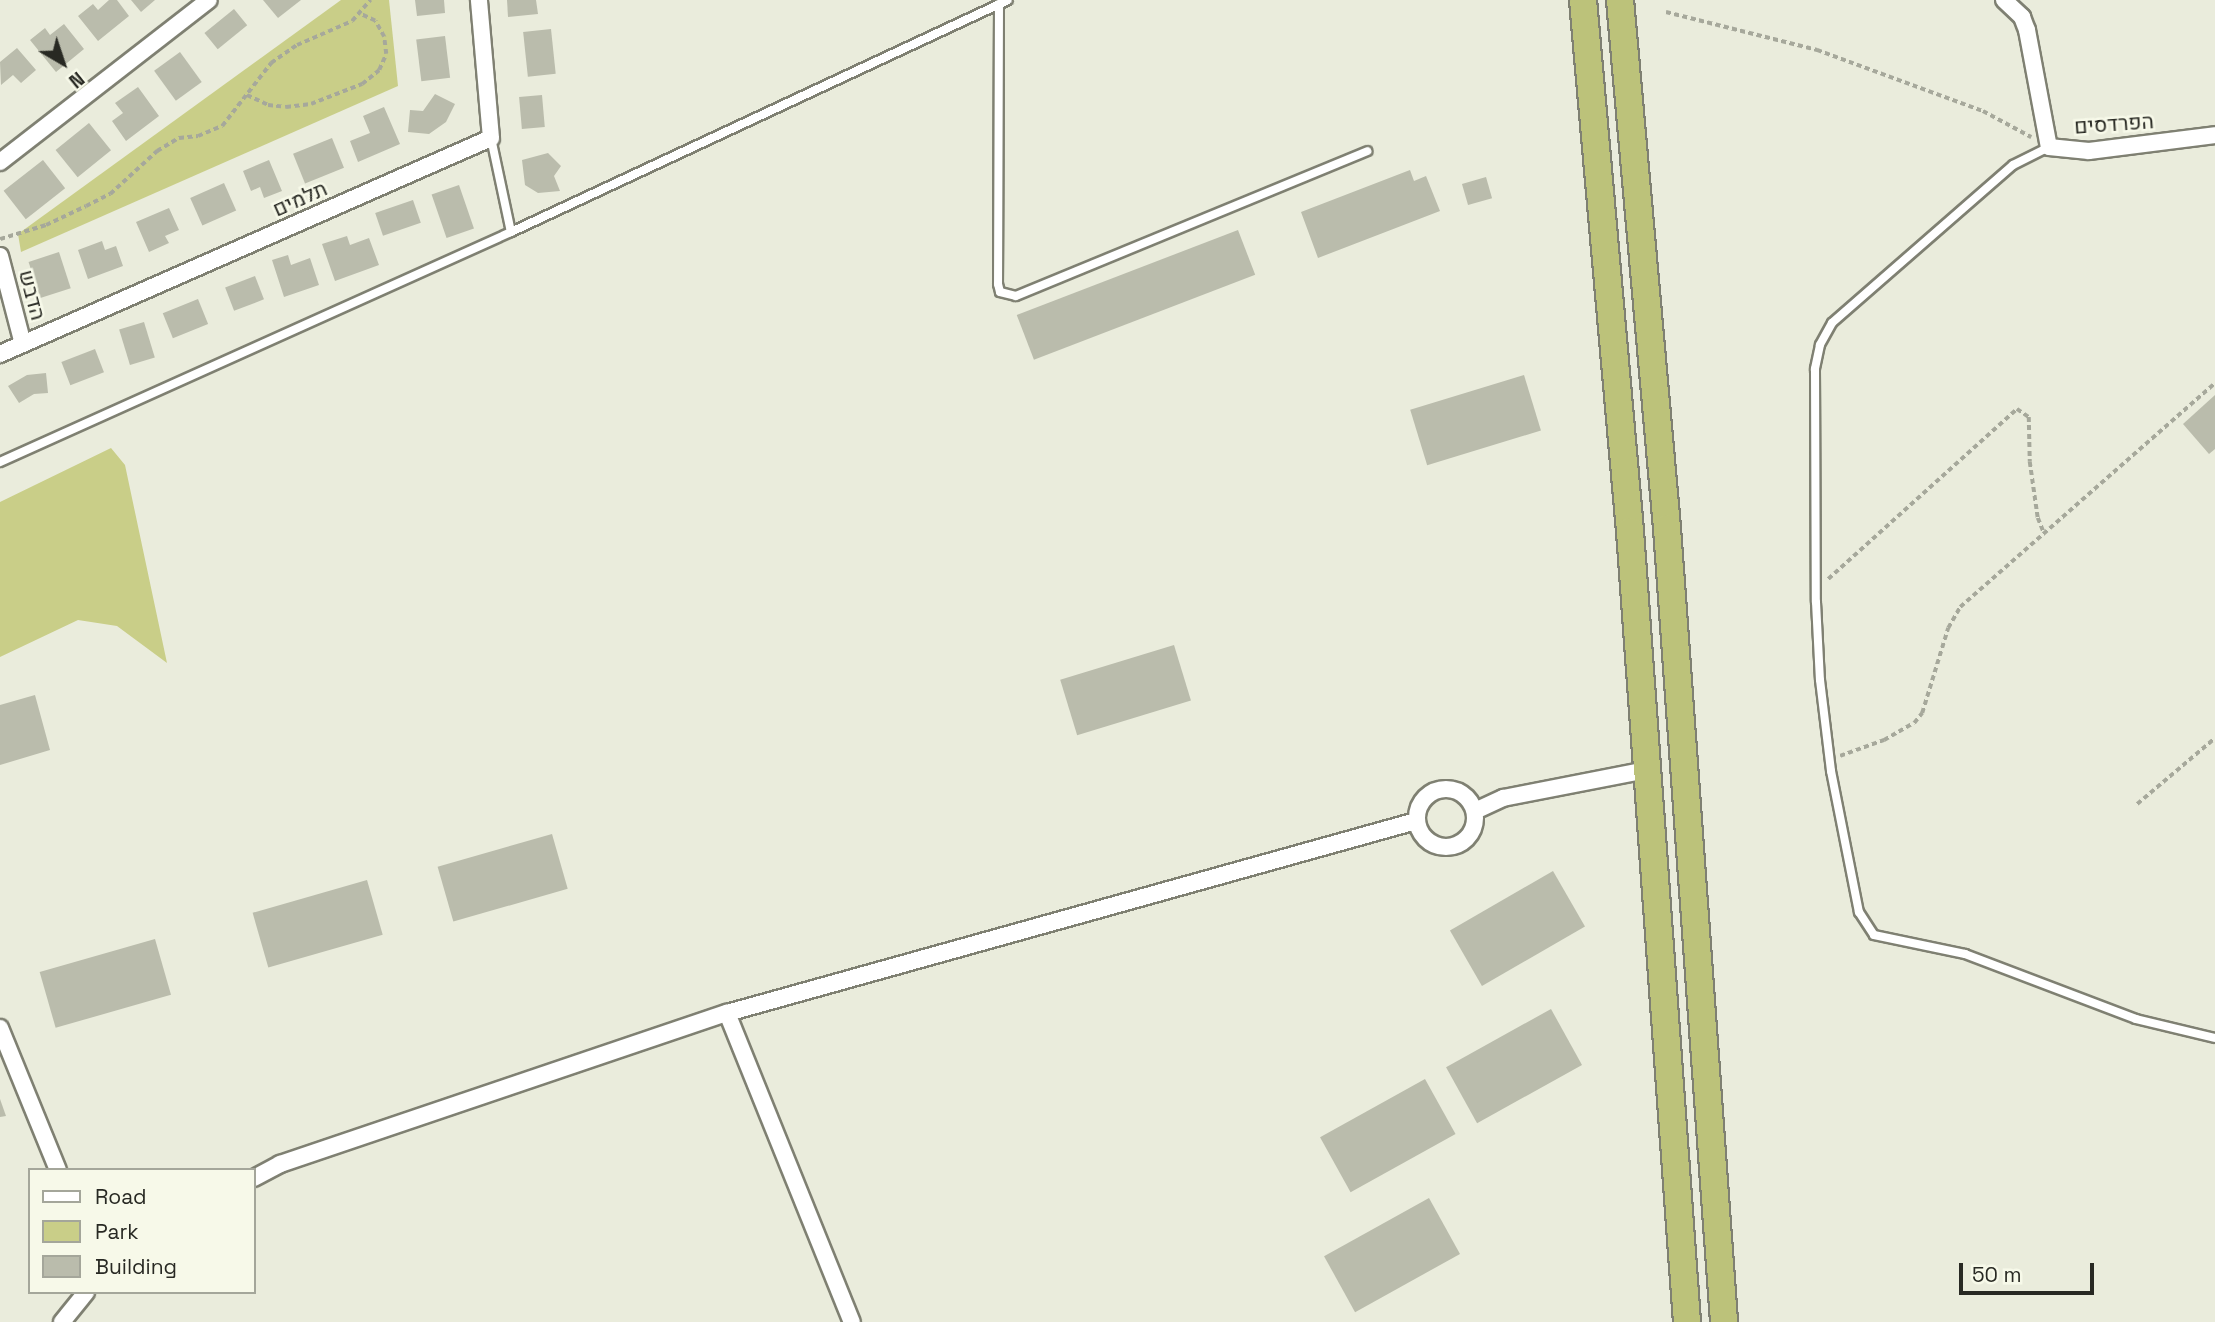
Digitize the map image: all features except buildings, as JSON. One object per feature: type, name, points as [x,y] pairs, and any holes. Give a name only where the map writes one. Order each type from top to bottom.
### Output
[{"type":"highway","points":[[1583,0],[1630,531],[1687,1322]]},
{"type":"highway","points":[[1620,0],[1667,528],[1724,1322]]},
{"type":"street","points":[[0,162],[209,0]]},
{"type":"street","points":[[479,0],[491,138]]},
{"type":"street","name":"הפרדסים","points":[[2004,0],[2022,17],[2027,30],[2049,147],[2089,151],[2215,135]]},
{"type":"street","name":"תלמים","points":[[0,354],[491,138]]},
{"type":"street","name":"הדבש","points":[[0,256],[23,344]]},
{"type":"street","points":[[1475,811],[1503,798],[1647,770]]},
{"type":"street","points":[[1446,789],[1464,795],[1475,811],[1475,821],[1468,838],[1451,847],[1432,845],[1419,831],[1416,821],[1421,803],[1436,790],[1446,789]]},
{"type":"street","points":[[256,1177],[280,1164],[727,1013],[1416,821]]},
{"type":"street","points":[[727,1013],[852,1322]]},
{"type":"street","points":[[0,1028],[57,1168]]},
{"type":"street","points":[[62,1322],[84,1294]]},
{"type":"lane","points":[[0,462],[511,232],[1008,0]]},
{"type":"lane","points":[[999,4],[1000,292],[1016,296],[1367,151]]},
{"type":"lane","points":[[491,138],[511,232]]},
{"type":"lane","points":[[2049,147],[2013,165],[1832,323],[1820,345],[1815,369],[1816,589],[1820,680],[1829,759],[1859,912],[1874,935],[1965,954],[2136,1019],[2215,1038]]},
{"type":"path","points":[[0,239],[46,225],[110,194],[156,150],[179,138],[198,136],[222,126],[271,63],[297,45],[360,14],[370,0]]},
{"type":"path","points":[[1666,12],[1817,50],[1983,111],[2049,147]]},
{"type":"path","points":[[247,95],[268,105],[286,107],[311,104],[362,84],[379,70],[386,54],[384,37],[375,21],[360,14]]},
{"type":"path","points":[[1829,759],[1884,740],[1914,723],[1922,713],[1948,628],[1961,607],[2215,383]]},
{"type":"path","points":[[1816,589],[2017,409],[2029,417],[2030,461],[2038,518],[2044,533]]},
{"type":"path","points":[[2137,804],[2215,738]]},
{"type":"green space","points":[[341,0],[389,0],[398,86],[21,252],[18,234]]},
{"type":"green space","points":[[111,448],[125,465],[167,663],[117,626],[78,620],[0,657],[0,502]]}]
